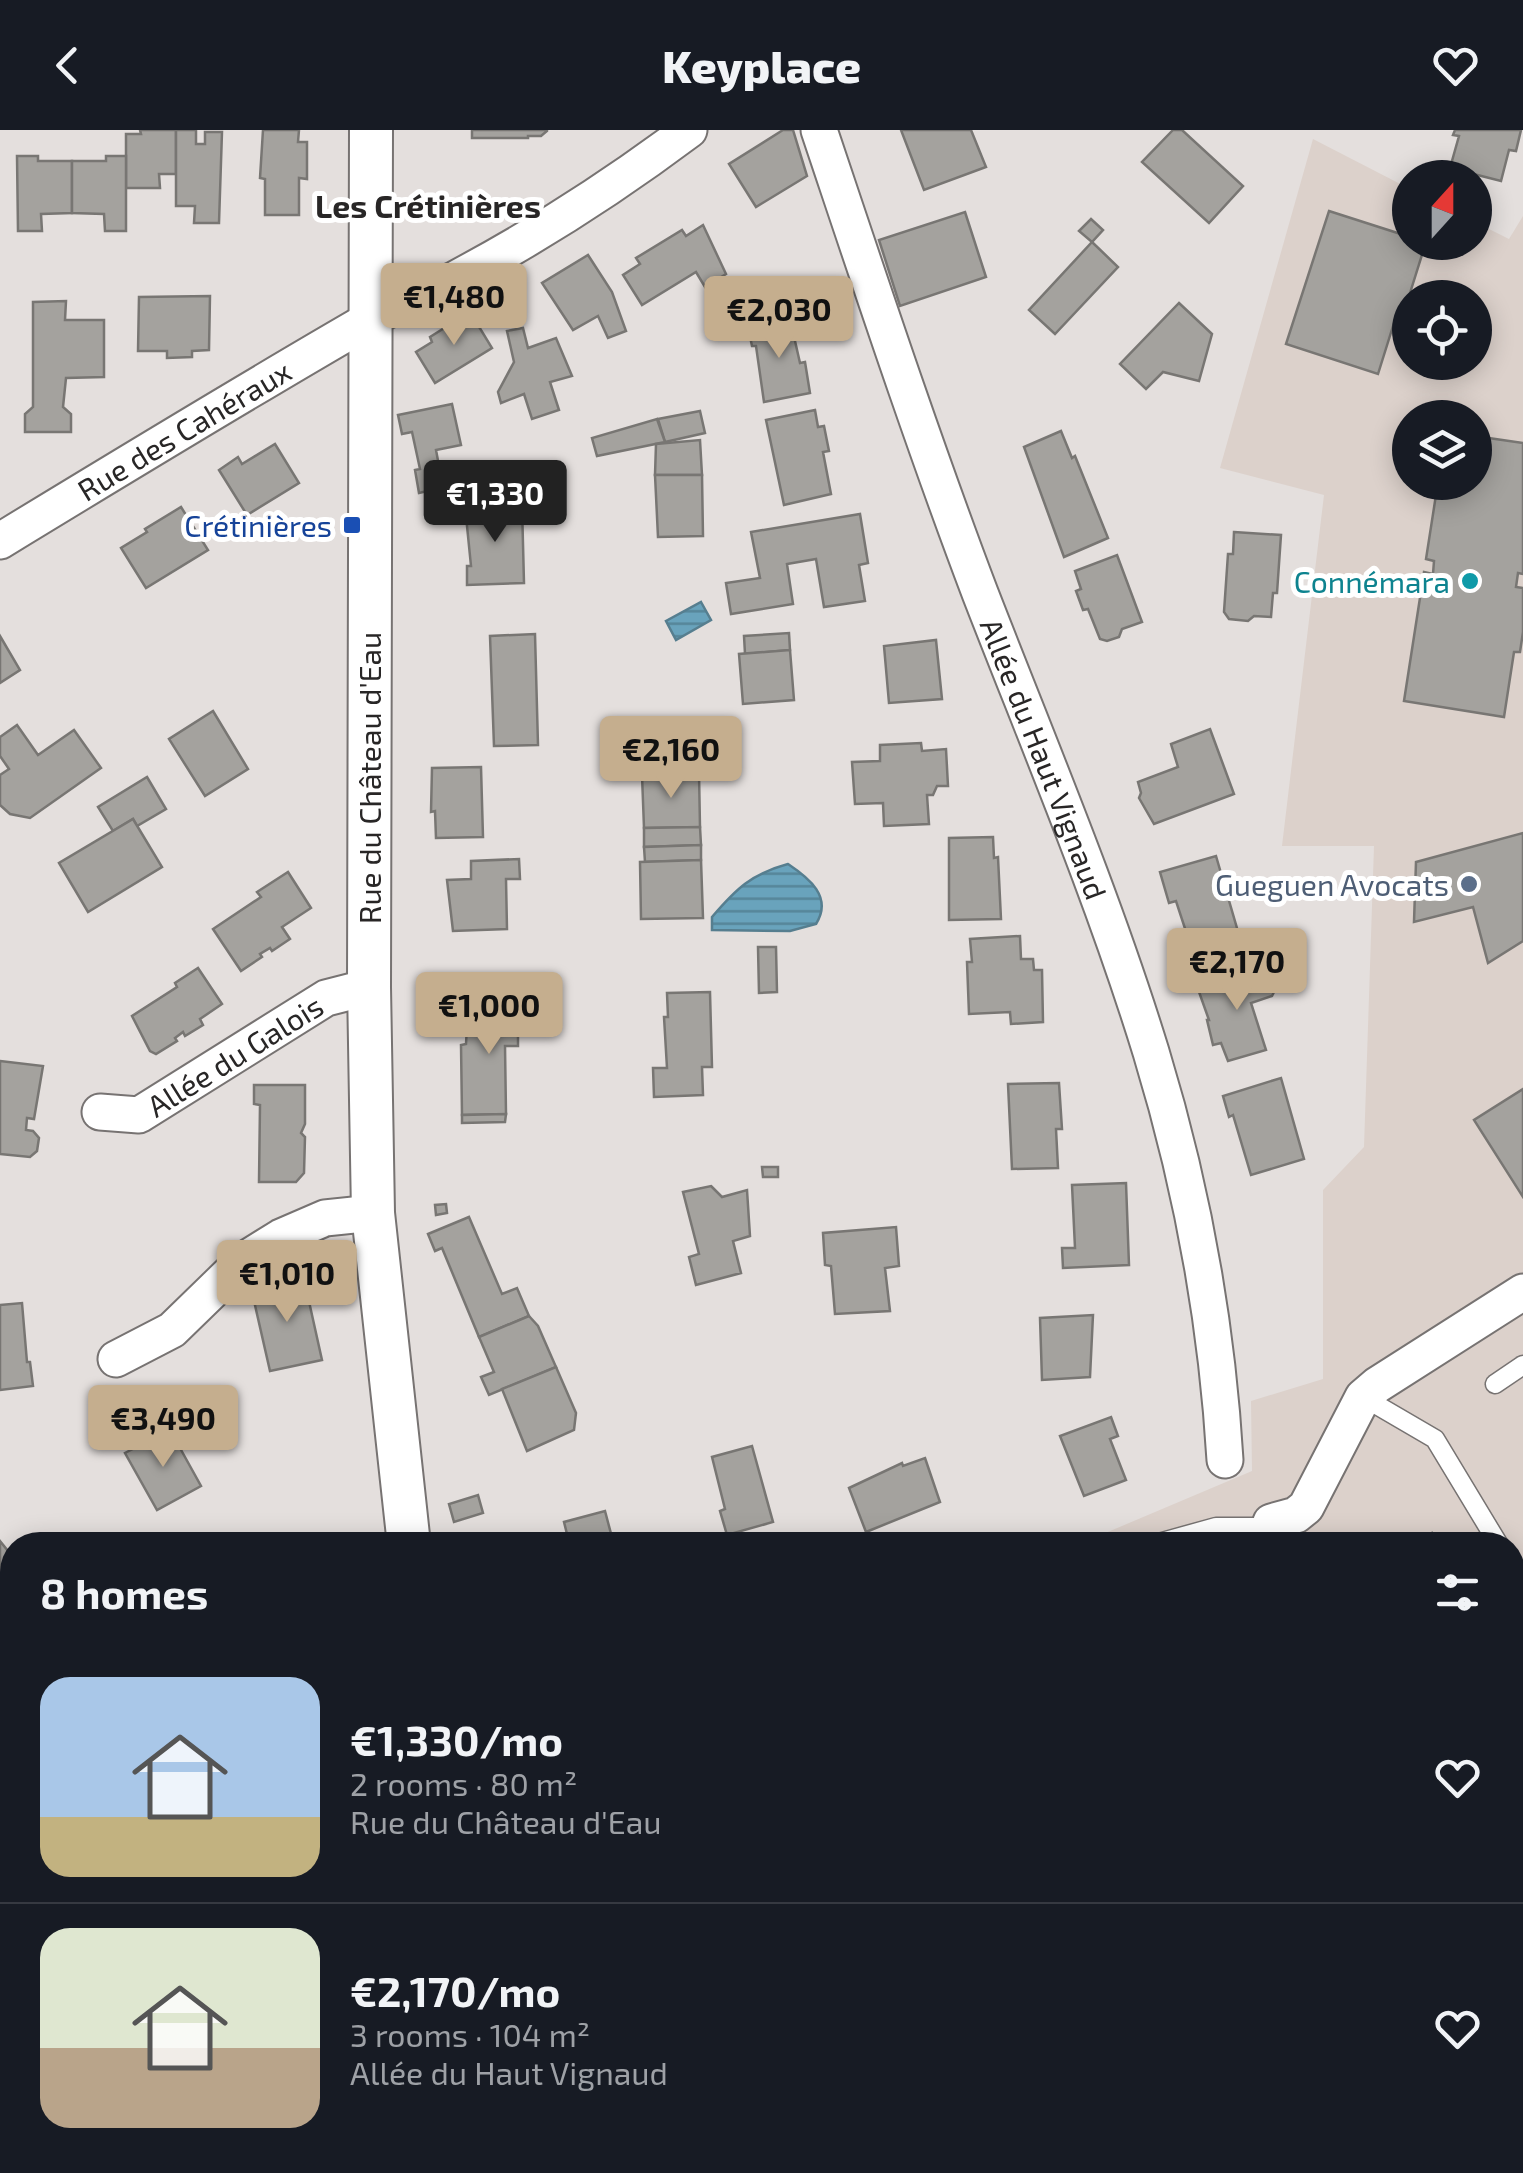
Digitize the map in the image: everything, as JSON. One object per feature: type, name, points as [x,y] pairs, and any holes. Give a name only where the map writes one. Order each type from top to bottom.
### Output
[{"type":"street","name":"Rue du Château d'Eau","points":[[372,130],[369,987],[373,1212],[408,1532]]},
{"type":"street","name":"Rue des Cahéraux","points":[[0,541],[369,320],[458,278],[521,241],[689,130]]},
{"type":"street","name":"Allée du Haut Vignaud","points":[[819,130],[937,481],[1091,878],[1152,1054],[1195,1228],[1222,1400],[1225,1460]]},
{"type":"street","name":"Allée du Galois","points":[[100,1112],[139,1116],[326,998],[369,987]]},
{"type":"street","points":[[116,1359],[172,1330],[244,1260],[281,1238],[325,1218],[373,1212]]},
{"type":"street","points":[[1271,1522],[1306,1508],[1363,1398],[1376,1384],[1523,1292]]},
{"type":"lane","points":[[1495,1384],[1523,1365]]},
{"type":"lane","points":[[1363,1398],[1435,1439],[1491,1532]]},
{"type":"lane","points":[[1198,1532],[1216,1527],[1254,1528],[1271,1522]]},
{"type":"shaded area","points":[[1313,139],[1392,180],[1392,260],[1492,260],[1492,230],[1509,239],[1523,216],[1523,1532],[1108,1532],[1252,1471],[1251,1401],[1323,1379],[1323,1190],[1364,1147],[1374,846],[1282,846],[1324,495],[1220,468]]},
{"type":"water","points":[[701,602],[711,620],[676,640],[666,621]]},
{"type":"water","points":[[788,864],[811,882],[820,897],[821,914],[816,924],[790,931],[712,930],[712,917],[737,891],[754,878]]},
{"type":"building","points":[[140,130],[176,130],[176,174],[159,174],[160,188],[126,188],[126,134],[141,134]]},
{"type":"building","points":[[176,130],[196,130],[196,144],[205,144],[205,132],[222,132],[219,223],[194,223],[195,206],[176,206]]},
{"type":"building","points":[[263,130],[299,130],[298,142],[307,142],[307,179],[299,178],[299,215],[265,215],[265,179],[260,178]]},
{"type":"building","points":[[472,130],[547,131],[528,138],[472,138]]},
{"type":"building","points":[[783,130],[793,130],[807,176],[756,207],[729,164]]},
{"type":"building","points":[[901,130],[971,130],[986,167],[924,190]]},
{"type":"building","points":[[1173,130],[1182,130],[1243,186],[1209,223],[1142,162]]},
{"type":"building","points":[[1455,130],[1521,130],[1516,151],[1509,150],[1501,181],[1492,179],[1492,160],[1452,160],[1459,136],[1453,135]]},
{"type":"building","points":[[17,156],[38,156],[38,161],[72,161],[72,213],[41,214],[42,231],[18,231]]},
{"type":"building","points":[[106,156],[126,156],[126,231],[105,231],[104,214],[72,213],[72,161],[106,161]]},
{"type":"building","points":[[1329,211],[1392,231],[1392,260],[1420,260],[1414,280],[1392,280],[1392,329],[1378,374],[1286,344]]},
{"type":"building","points":[[965,212],[986,277],[900,306],[879,240]]},
{"type":"building","points":[[1091,219],[1103,230],[1092,242],[1079,231]]},
{"type":"building","points":[[703,225],[726,274],[705,287],[696,272],[642,305],[623,275],[640,264],[636,258],[682,230],[686,236]]},
{"type":"building","points":[[1092,242],[1118,267],[1055,334],[1029,310]]},
{"type":"building","points":[[588,255],[612,292],[626,331],[608,338],[598,316],[573,330],[542,283]]},
{"type":"building","points":[[210,296],[209,350],[192,351],[192,357],[167,358],[167,351],[138,351],[139,297]]},
{"type":"building","points":[[66,301],[65,320],[104,320],[104,377],[66,378],[63,407],[71,414],[71,432],[25,432],[25,414],[33,407],[33,302]]},
{"type":"building","points":[[1179,303],[1212,334],[1199,381],[1163,372],[1146,389],[1120,364]]},
{"type":"building","points":[[470,312],[492,348],[435,383],[416,352],[432,342],[430,337]]},
{"type":"building","points":[[790,319],[800,363],[805,362],[810,393],[764,402],[756,346],[752,346],[748,327]]},
{"type":"building","points":[[523,328],[528,348],[556,338],[572,376],[550,382],[559,410],[532,419],[524,394],[501,403],[498,392],[514,362],[507,331]]},
{"type":"building","points":[[452,404],[461,445],[436,450],[439,466],[445,464],[449,486],[419,493],[415,470],[420,469],[412,432],[402,434],[398,415]]},
{"type":"building","points":[[815,410],[818,427],[824,426],[829,451],[823,452],[831,494],[784,505],[766,420]]},
{"type":"building","points":[[700,411],[705,433],[665,442],[658,419]]},
{"type":"building","points":[[657,419],[665,442],[597,456],[592,438]]},
{"type":"building","points":[[1061,431],[1108,538],[1064,557],[1024,447]]},
{"type":"building","name":"Connémara","points":[[1492,438],[1523,443],[1523,574],[1518,573],[1516,587],[1523,588],[1523,632],[1520,652],[1514,652],[1504,717],[1404,701],[1424,572],[1433,574],[1434,561],[1426,559],[1435,500],[1492,500]]},
{"type":"building","points":[[700,440],[702,475],[655,475],[656,444]]},
{"type":"building","points":[[275,444],[299,483],[247,515],[219,470],[238,457],[242,464]]},
{"type":"building","points":[[655,475],[702,475],[703,536],[658,537]]},
{"type":"building","points":[[522,505],[524,583],[467,585],[467,566],[471,566],[465,506]]},
{"type":"building","points":[[181,507],[208,550],[146,588],[121,548]]},
{"type":"building","points":[[860,514],[868,563],[859,565],[865,601],[824,607],[816,559],[787,564],[793,604],[731,614],[726,583],[760,578],[751,532]]},
{"type":"building","points":[[1234,532],[1281,535],[1277,593],[1273,593],[1271,617],[1229,619],[1224,612],[1228,554],[1233,554]]},
{"type":"building","points":[[1117,555],[1142,622],[1122,629],[1119,637],[1107,641],[1100,639],[1088,609],[1083,610],[1076,591],[1081,589],[1075,571]]},
{"type":"building","points":[[789,633],[790,650],[745,654],[744,636]]},
{"type":"building","points":[[535,634],[538,745],[494,746],[490,636]]},
{"type":"building","points":[[0,636],[20,670],[0,683]]},
{"type":"building","points":[[936,640],[942,699],[889,703],[884,646]]},
{"type":"building","points":[[790,650],[794,700],[743,704],[739,654]]},
{"type":"building","points":[[213,711],[248,769],[205,796],[169,739]]},
{"type":"building","points":[[17,725],[38,755],[74,730],[101,768],[30,818],[10,814],[0,805],[0,775],[9,769],[0,756],[0,737]]},
{"type":"building","points":[[1210,729],[1234,794],[1154,824],[1139,798],[1138,782],[1178,767],[1171,744]]},
{"type":"building","points":[[921,743],[922,751],[946,749],[948,786],[937,786],[933,795],[927,795],[929,824],[884,826],[883,803],[855,804],[852,762],[880,761],[880,745]]},
{"type":"building","points":[[481,767],[483,837],[436,838],[435,811],[431,812],[432,768]]},
{"type":"building","points":[[699,773],[700,827],[644,828],[642,775]]},
{"type":"building","points":[[147,777],[166,809],[137,826],[133,819],[113,831],[98,807]]},
{"type":"building","points":[[133,819],[162,867],[88,912],[59,863]]},
{"type":"building","points":[[700,827],[701,845],[644,847],[644,828]]},
{"type":"building","name":"Gueguen Avocats","points":[[1523,833],[1523,941],[1488,963],[1473,907],[1414,922],[1416,862]]},
{"type":"building","points":[[993,837],[994,858],[998,857],[1001,919],[949,920],[949,838]]},
{"type":"building","points":[[701,845],[701,860],[645,862],[644,847]]},
{"type":"building","points":[[1216,856],[1241,942],[1194,956],[1176,901],[1169,903],[1160,872]]},
{"type":"building","points":[[519,859],[520,879],[506,879],[507,929],[453,931],[447,880],[471,879],[471,861]]},
{"type":"building","points":[[701,860],[703,918],[641,919],[640,862]]},
{"type":"building","points":[[288,872],[311,908],[282,927],[290,939],[260,954],[262,957],[241,971],[213,929],[261,897],[257,892]]},
{"type":"building","points":[[1020,936],[1021,959],[1033,959],[1034,970],[1042,970],[1043,1022],[1011,1024],[1010,1012],[969,1014],[970,939]]},
{"type":"building","points":[[758,947],[776,947],[777,992],[759,993]]},
{"type":"building","points":[[198,968],[222,1004],[200,1019],[203,1025],[185,1036],[183,1032],[175,1038],[177,1041],[156,1054],[150,1051],[132,1016],[177,987],[175,983]]},
{"type":"building","points":[[1264,971],[1270,973],[1275,990],[1272,996],[1251,1003],[1266,1050],[1228,1061],[1221,1043],[1213,1045],[1198,989]]},
{"type":"building","points":[[710,992],[712,1067],[702,1067],[703,1095],[654,1097],[653,1068],[667,1068],[667,993]]},
{"type":"building","points":[[478,1002],[528,1005],[528,1025],[518,1025],[518,1046],[505,1046],[506,1114],[462,1115],[461,1045],[466,1044],[467,1026],[477,1026]]},
{"type":"building","points":[[0,1061],[43,1066],[34,1119],[27,1118],[26,1130],[39,1138],[37,1151],[30,1157],[0,1154]]},
{"type":"building","points":[[1281,1078],[1304,1159],[1251,1175],[1233,1115],[1229,1117],[1223,1096]]},
{"type":"building","points":[[1059,1083],[1062,1129],[1056,1129],[1058,1168],[1012,1169],[1008,1084]]},
{"type":"building","points":[[254,1085],[305,1085],[305,1124],[301,1133],[305,1137],[304,1173],[296,1182],[259,1182],[260,1105],[254,1104]]},
{"type":"building","points":[[1523,1089],[1523,1197],[1474,1120]]},
{"type":"building","points":[[506,1114],[505,1122],[462,1123],[462,1115]]},
{"type":"building","points":[[762,1167],[778,1167],[778,1177],[763,1177]]},
{"type":"building","points":[[1126,1183],[1129,1265],[1063,1268],[1062,1248],[1075,1248],[1072,1185]]},
{"type":"building","points":[[711,1186],[722,1197],[747,1190],[750,1236],[733,1241],[741,1273],[696,1285],[689,1257],[699,1254],[683,1192]]},
{"type":"building","points":[[446,1204],[447,1213],[436,1215],[435,1205]]},
{"type":"building","points":[[469,1217],[502,1294],[517,1288],[529,1316],[479,1337],[442,1248],[435,1251],[428,1234]]},
{"type":"building","points":[[896,1227],[899,1266],[885,1268],[890,1311],[835,1314],[831,1266],[825,1265],[823,1233]]},
{"type":"building","points":[[304,1279],[322,1360],[270,1371],[252,1292]]},
{"type":"building","points":[[22,1303],[33,1386],[0,1390],[0,1305]]},
{"type":"building","points":[[1093,1315],[1090,1377],[1042,1380],[1040,1318]]},
{"type":"building","points":[[529,1316],[538,1326],[556,1367],[489,1395],[481,1377],[494,1372],[479,1337]]},
{"type":"building","points":[[556,1367],[576,1413],[574,1430],[527,1451],[502,1389]]},
{"type":"building","points":[[1111,1417],[1118,1436],[1110,1439],[1126,1480],[1084,1496],[1060,1436]]},
{"type":"building","points":[[170,1430],[201,1486],[157,1510],[125,1453]]},
{"type":"building","points":[[752,1446],[773,1522],[726,1532],[720,1511],[725,1509],[712,1457]]},
{"type":"building","points":[[925,1458],[940,1502],[866,1532],[849,1488],[902,1463],[903,1466]]},
{"type":"building","points":[[478,1495],[483,1513],[454,1522],[449,1504]]},
{"type":"building","points":[[605,1511],[611,1532],[566,1532],[564,1522]]},
{"type":"place","name":"Crétinières","points":[[352,525]]},
{"type":"place","name":"Connémara","points":[[1470,581]]},
{"type":"place","name":"Gueguen Avocats","points":[[1469,884]]},
{"type":"district","name":"Les Crétinières","points":[[428,205]]}]
